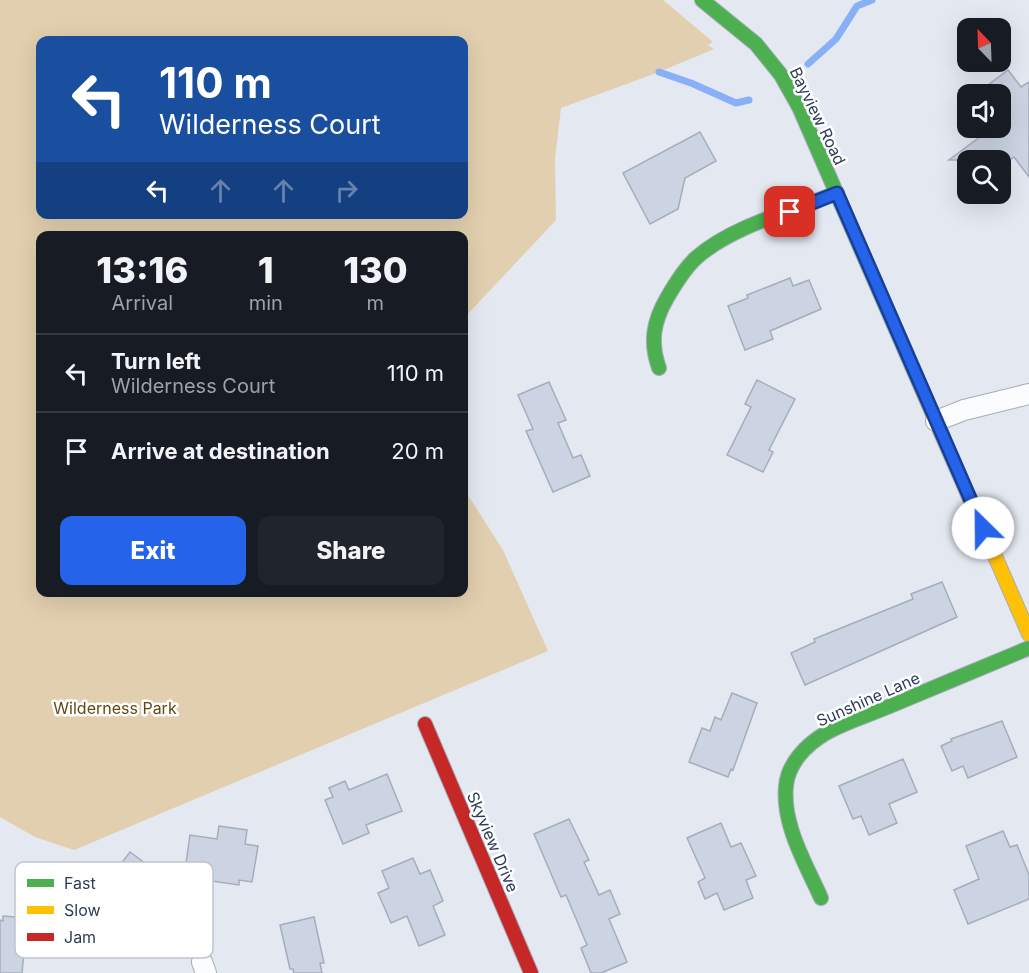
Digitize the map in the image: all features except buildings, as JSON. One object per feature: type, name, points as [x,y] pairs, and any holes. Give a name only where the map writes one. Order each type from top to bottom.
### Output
[{"type":"street","name":"Bayview Road","points":[[702,0],[748,36],[782,75],[799,107],[1029,634]]},
{"type":"street","points":[[659,368],[653,352],[652,336],[657,317],[680,278],[697,258],[729,237],[837,193]]},
{"type":"street","points":[[936,421],[964,410],[1029,394]]},
{"type":"street","name":"Sunshine Lane","points":[[821,898],[789,822],[786,781],[794,762],[826,733],[1029,648]]},
{"type":"street","name":"Skyview Drive","points":[[425,724],[531,973]]},
{"type":"green space","name":"Wilderness Park","points":[[0,0],[663,0],[713,42],[708,45],[714,49],[561,108],[555,159],[556,220],[468,314],[468,231],[36,231],[36,597],[468,597],[468,495],[503,550],[548,651],[74,850],[35,837],[0,817]]},
{"type":"waterway","points":[[808,64],[836,39],[857,6],[872,0]]},
{"type":"waterway","points":[[659,72],[736,103],[749,100]]},
{"type":"traffic: fast","points":[[702,0],[756,44],[781,75],[799,107],[921,387]]},
{"type":"traffic: fast","points":[[659,368],[654,350],[656,324],[667,298],[696,258],[745,228],[837,193]]},
{"type":"traffic: fast","points":[[821,898],[796,844],[788,815],[786,786],[790,770],[800,755],[819,737],[841,725],[1029,648]]},
{"type":"traffic: slow","points":[[921,387],[1029,634]]},
{"type":"traffic: jam","points":[[425,724],[531,973]]},
{"type":"route","points":[[790,212],[837,193],[983,528]]}]
